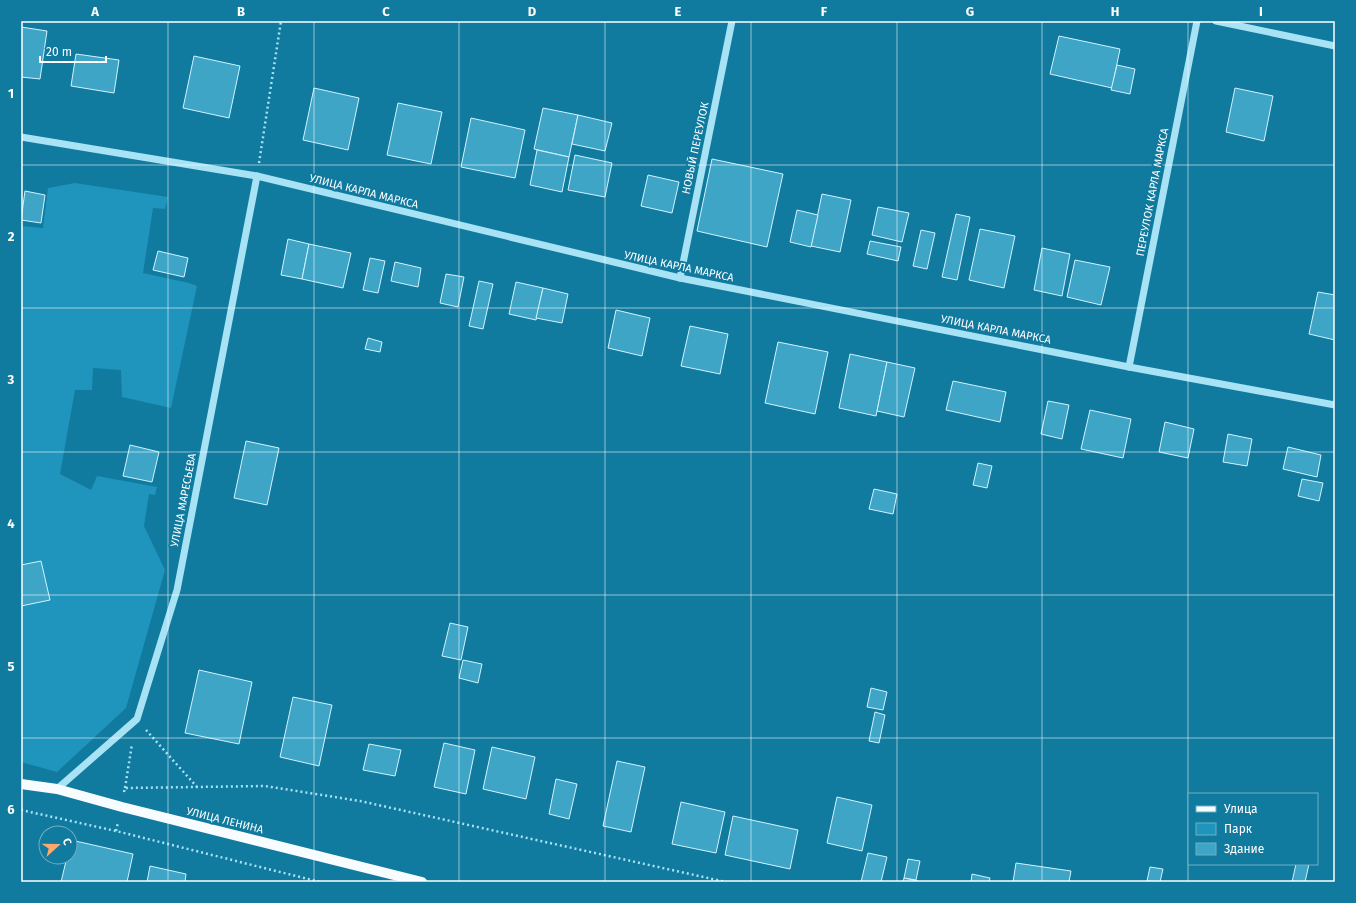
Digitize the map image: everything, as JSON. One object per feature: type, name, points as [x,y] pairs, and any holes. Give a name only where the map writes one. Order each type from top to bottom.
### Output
[{"type":"main road","name":"УЛИЦА ЛЕНИНА","points":[[21,784],[57,789],[122,807],[422,882]]},
{"type":"street","name":"НОВЫЙ ПЕРЕУЛОК","points":[[680,278],[732,21]]},
{"type":"street","name":"ПЕРЕУЛОК КАРЛА МАРКСА","points":[[1129,366],[1197,21]]},
{"type":"street","points":[[1216,21],[1335,46]]},
{"type":"street","name":"УЛИЦА КАРЛА МАРКСА","points":[[21,137],[257,176],[680,278],[1335,405]]},
{"type":"street","name":"УЛИЦА МАРЕСЬЕВА","points":[[137,719],[177,590],[257,176]]},
{"type":"street","points":[[57,789],[137,719]]},
{"type":"path","points":[[257,176],[281,21]]},
{"type":"path","points":[[137,719],[197,787]]},
{"type":"path","points":[[116,831],[122,807],[137,719]]},
{"type":"path","points":[[125,788],[265,786],[360,801],[726,882]]},
{"type":"path","points":[[21,810],[116,831],[320,882]]},
{"type":"green space","points":[[75,183],[168,197],[165,209],[153,208],[143,273],[197,286],[171,408],[122,397],[121,370],[93,368],[92,390],[75,390],[60,474],[91,490],[97,476],[157,487],[155,495],[149,494],[144,526],[165,570],[126,708],[57,772],[21,762],[21,226],[43,228],[48,188]]},
{"type":"building","points":[[21,27],[47,31],[40,79],[21,77]]},
{"type":"building","points":[[1059,36],[1120,49],[1112,88],[1050,74]]},
{"type":"building","points":[[76,54],[119,60],[114,93],[71,86]]},
{"type":"building","points":[[194,56],[240,66],[229,118],[183,108]]},
{"type":"building","points":[[1117,65],[1135,69],[1130,94],[1111,90]]},
{"type":"building","points":[[314,88],[359,98],[348,150],[303,140]]},
{"type":"building","points":[[1235,88],[1273,96],[1264,141],[1226,132]]},
{"type":"building","points":[[398,103],[442,112],[431,164],[387,155]]},
{"type":"building","points":[[543,108],[578,115],[569,157],[534,149]]},
{"type":"building","points":[[578,115],[612,123],[605,151],[572,144]]},
{"type":"building","points":[[471,118],[525,130],[515,178],[461,167]]},
{"type":"building","points":[[537,150],[569,157],[562,192],[530,185]]},
{"type":"building","points":[[575,155],[612,163],[605,197],[568,190]]},
{"type":"building","points":[[712,159],[783,174],[767,247],[697,231]]},
{"type":"building","points":[[648,175],[679,182],[672,213],[641,206]]},
{"type":"building","points":[[25,191],[45,195],[41,223],[21,220]]},
{"type":"building","points":[[822,194],[851,200],[840,252],[811,246]]},
{"type":"building","points":[[878,207],[909,213],[902,242],[872,235]]},
{"type":"building","points":[[797,210],[818,215],[811,247],[790,242]]},
{"type":"building","points":[[956,214],[970,217],[957,280],[942,277]]},
{"type":"building","points":[[980,229],[1015,236],[1004,288],[969,280]]},
{"type":"building","points":[[921,230],[935,233],[927,269],[913,266]]},
{"type":"building","points":[[288,239],[309,244],[302,279],[281,275]]},
{"type":"building","points":[[870,241],[901,247],[898,261],[867,254]]},
{"type":"building","points":[[309,244],[351,253],[343,288],[302,279]]},
{"type":"building","points":[[1042,248],[1070,254],[1062,296],[1034,290]]},
{"type":"building","points":[[158,251],[188,258],[184,277],[153,270]]},
{"type":"building","points":[[370,258],[385,261],[378,293],[363,290]]},
{"type":"building","points":[[1075,260],[1110,267],[1101,305],[1067,297]]},
{"type":"building","points":[[395,262],[421,268],[418,287],[391,281]]},
{"type":"building","points":[[446,274],[464,277],[458,307],[440,303]]},
{"type":"building","points":[[479,281],[493,284],[483,329],[469,326]]},
{"type":"building","points":[[516,282],[543,288],[536,320],[509,314]]},
{"type":"building","points":[[543,288],[568,294],[562,323],[536,318]]},
{"type":"building","points":[[1318,292],[1335,295],[1335,340],[1309,334]]},
{"type":"building","points":[[616,310],[650,318],[642,356],[608,348]]},
{"type":"building","points":[[690,326],[728,334],[720,374],[681,366]]},
{"type":"building","points":[[368,338],[382,342],[380,352],[365,349]]},
{"type":"building","points":[[778,342],[828,352],[815,414],[765,403]]},
{"type":"building","points":[[850,354],[887,362],[876,416],[839,408]]},
{"type":"building","points":[[887,362],[915,368],[904,417],[877,411]]},
{"type":"building","points":[[953,381],[1006,392],[1000,422],[946,410]]},
{"type":"building","points":[[1048,401],[1069,405],[1062,439],[1041,434]]},
{"type":"building","points":[[1090,410],[1131,419],[1123,458],[1081,449]]},
{"type":"building","points":[[1165,422],[1194,429],[1188,458],[1159,452]]},
{"type":"building","points":[[1228,434],[1252,439],[1247,466],[1223,462]]},
{"type":"building","points":[[246,441],[279,448],[267,505],[234,498]]},
{"type":"building","points":[[130,445],[159,452],[152,482],[123,476]]},
{"type":"building","points":[[1288,447],[1321,455],[1317,477],[1283,469]]},
{"type":"building","points":[[978,463],[992,466],[987,488],[973,485]]},
{"type":"building","points":[[1302,479],[1323,483],[1319,501],[1298,496]]},
{"type":"building","points":[[874,489],[897,494],[893,514],[869,509]]},
{"type":"building","points":[[41,561],[50,600],[21,606],[21,565]]},
{"type":"building","points":[[450,623],[468,627],[461,660],[442,656]]},
{"type":"building","points":[[463,660],[482,664],[478,683],[459,678]]},
{"type":"building","points":[[199,670],[252,682],[239,744],[185,733]]},
{"type":"building","points":[[871,688],[887,692],[883,710],[867,707]]},
{"type":"building","points":[[293,697],[332,705],[319,766],[280,757]]},
{"type":"building","points":[[875,712],[885,715],[879,743],[869,741]]},
{"type":"building","points":[[444,743],[475,750],[466,794],[434,787]]},
{"type":"building","points":[[369,744],[401,750],[395,776],[363,770]]},
{"type":"building","points":[[492,747],[535,757],[526,799],[483,789]]},
{"type":"building","points":[[617,761],[645,767],[631,832],[603,826]]},
{"type":"building","points":[[556,779],[577,784],[569,819],[549,814]]},
{"type":"building","points":[[837,797],[872,805],[862,851],[827,843]]},
{"type":"building","points":[[681,802],[725,812],[716,853],[672,844]]},
{"type":"building","points":[[733,816],[798,830],[790,869],[725,855]]},
{"type":"building","points":[[78,842],[133,854],[127,882],[61,882],[65,865],[78,865]]},
{"type":"building","points":[[868,853],[887,857],[881,882],[861,882]]},
{"type":"building","points":[[908,859],[920,861],[916,880],[904,878]]},
{"type":"building","points":[[1016,863],[1071,871],[1069,882],[1013,882]]},
{"type":"building","points":[[1296,865],[1309,865],[1305,882],[1292,882]]},
{"type":"building","points":[[150,866],[186,874],[185,882],[147,882]]},
{"type":"building","points":[[1150,867],[1163,869],[1160,882],[1147,881]]},
{"type":"building","points":[[972,874],[990,878],[989,882],[971,882]]},
{"type":"building","points":[[904,878],[918,881],[903,882]]}]
